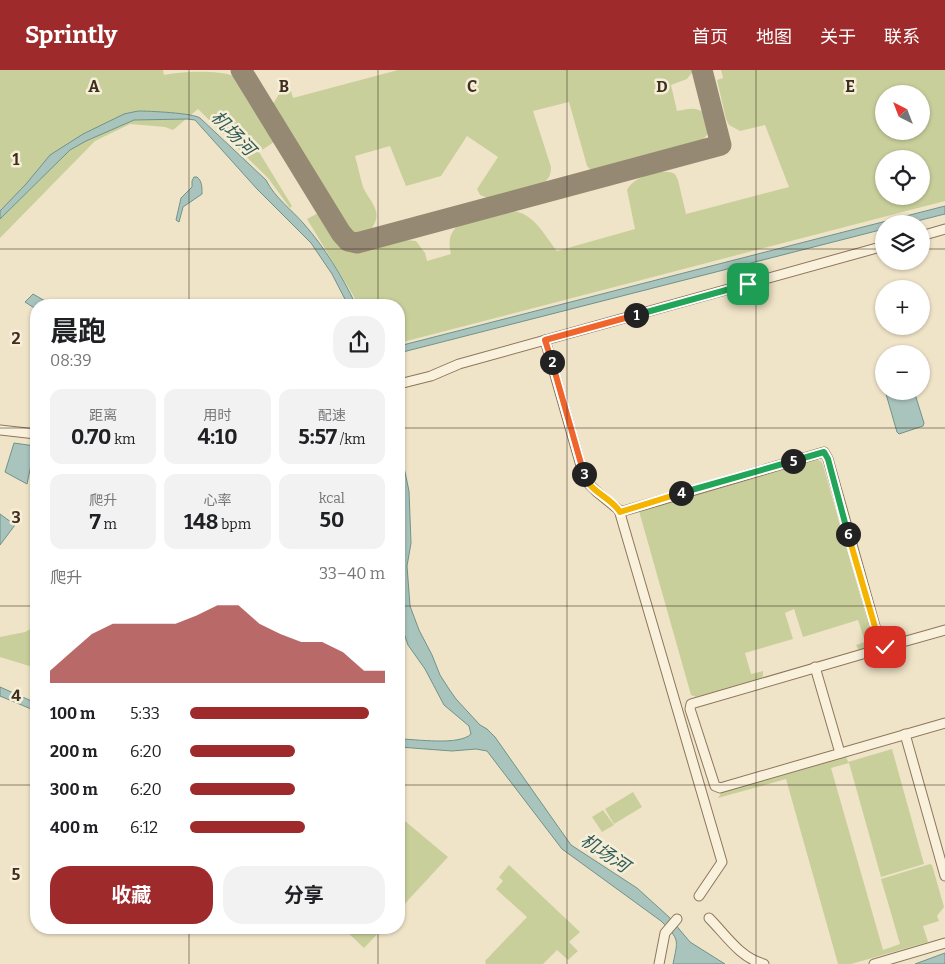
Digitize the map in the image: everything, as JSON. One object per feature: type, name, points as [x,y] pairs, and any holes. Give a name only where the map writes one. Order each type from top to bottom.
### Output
[{"type":"street","points":[[930,233],[945,229]]},
{"type":"street","points":[[405,382],[431,376],[459,364],[875,248]]},
{"type":"street","points":[[545,340],[585,480],[620,512],[722,862],[698,896]]},
{"type":"street","points":[[0,430],[30,433]]},
{"type":"street","points":[[620,512],[824,452],[828,459],[880,644],[885,647],[945,630]]},
{"type":"street","points":[[880,644],[873,651],[691,704],[690,709],[712,782],[715,786],[720,788],[945,722]]},
{"type":"street","points":[[815,667],[840,753]]},
{"type":"street","points":[[905,734],[945,876]]},
{"type":"street","points":[[709,918],[745,956],[755,962],[764,964]]},
{"type":"street","points":[[659,964],[665,933],[678,919]]},
{"type":"street","points":[[874,964],[945,943]]},
{"type":"green space","points":[[0,70],[163,70],[164,75],[200,72],[234,76],[274,142],[259,152],[292,206],[290,208],[268,178],[198,109],[173,130],[165,127],[130,124],[95,141],[0,238]]},
{"type":"green space","points":[[398,70],[694,70],[687,79],[671,85],[677,111],[695,109],[703,112],[710,119],[710,131],[702,141],[591,170],[587,166],[569,102],[533,111],[551,167],[549,177],[542,184],[490,199],[480,195],[477,189],[498,157],[467,136],[441,176],[406,186],[390,146],[355,156],[363,187],[376,210],[376,220],[370,231],[363,234],[353,233],[344,226],[273,104],[279,94],[291,91],[293,98]]},
{"type":"green space","points":[[721,70],[945,70],[945,201],[930,205],[930,150],[875,150],[875,205],[930,205],[891,215],[875,215],[875,219],[405,341],[405,299],[355,299],[307,219],[318,213],[336,240],[349,249],[369,249],[402,241],[416,241],[425,253],[427,261],[451,254],[450,238],[460,224],[510,211],[518,212],[532,219],[557,251],[635,229],[627,190],[635,181],[649,174],[670,172],[675,174],[686,214],[789,187],[765,125],[740,131],[729,125],[717,80],[723,78]]},
{"type":"green space","points":[[817,460],[821,461],[823,465],[874,644],[867,649],[858,649],[856,645],[865,642],[858,620],[803,637],[794,609],[785,613],[793,639],[745,653],[751,674],[763,671],[763,676],[760,680],[696,697],[691,695],[639,511]]},
{"type":"green space","points":[[30,629],[30,666],[0,657],[0,637]]},
{"type":"green space","points":[[892,749],[924,864],[881,877],[849,763],[831,768],[883,950],[900,944],[881,879],[930,864],[932,865],[944,907],[937,916],[939,921],[923,926],[928,942],[851,964],[838,964],[786,779],[718,798],[725,791],[846,756],[848,762]]},
{"type":"green space","points":[[633,792],[642,807],[614,824],[605,809]]},
{"type":"green space","points":[[603,810],[614,825],[602,832],[592,817]]},
{"type":"green space","points":[[405,821],[448,857],[405,904]]},
{"type":"green space","points":[[509,865],[580,932],[569,942],[578,951],[568,960],[557,950],[543,964],[486,964],[485,961],[527,917],[496,889],[503,881],[499,877]]},
{"type":"green space","points":[[349,934],[377,934],[364,948]]},
{"type":"water","points":[[138,111],[161,112],[200,118],[266,180],[279,198],[312,233],[333,263],[353,299],[345,299],[332,274],[311,243],[257,189],[195,120],[134,120],[86,141],[70,150],[0,219],[0,211],[50,155],[83,134],[124,114]]},
{"type":"water","points":[[194,177],[200,180],[202,194],[183,207],[179,222],[176,220],[181,198],[192,187]]},
{"type":"water","points":[[945,206],[945,214],[930,218],[930,215],[910,215]]},
{"type":"water","points":[[875,224],[875,231],[405,351],[405,344]]},
{"type":"water","points":[[33,294],[42,299],[30,299],[30,305],[25,302]]},
{"type":"water","points":[[888,400],[917,400],[924,423],[923,426],[899,434]]},
{"type":"water","points":[[14,443],[30,445],[30,470],[27,484],[5,472]]},
{"type":"water","points":[[405,472],[409,491],[411,543],[407,566],[410,606],[440,675],[456,699],[480,725],[495,737],[571,845],[637,888],[669,917],[690,942],[725,964],[673,964],[676,940],[672,932],[661,921],[562,849],[487,751],[476,749],[452,751],[405,747],[405,739],[447,741],[465,738],[471,734],[469,726],[444,705],[425,669],[408,645],[405,636]]},
{"type":"water","points":[[0,514],[15,525],[0,545]]},
{"type":"water","points":[[0,687],[30,700],[30,708],[0,696]]},
{"type":"water","points":[[945,953],[945,964],[915,964]]},
{"type":"taxiway","points":[[241,70],[341,233],[348,241],[357,243],[721,145],[702,70]]},
{"type":"route","points":[[748,284],[545,340],[585,480],[620,512],[824,452],[828,459],[880,644],[885,647]]},
{"type":"water label","name":"机场河","points":[[233,133]]},
{"type":"water label","name":"机场河","points":[[605,853]]}]
